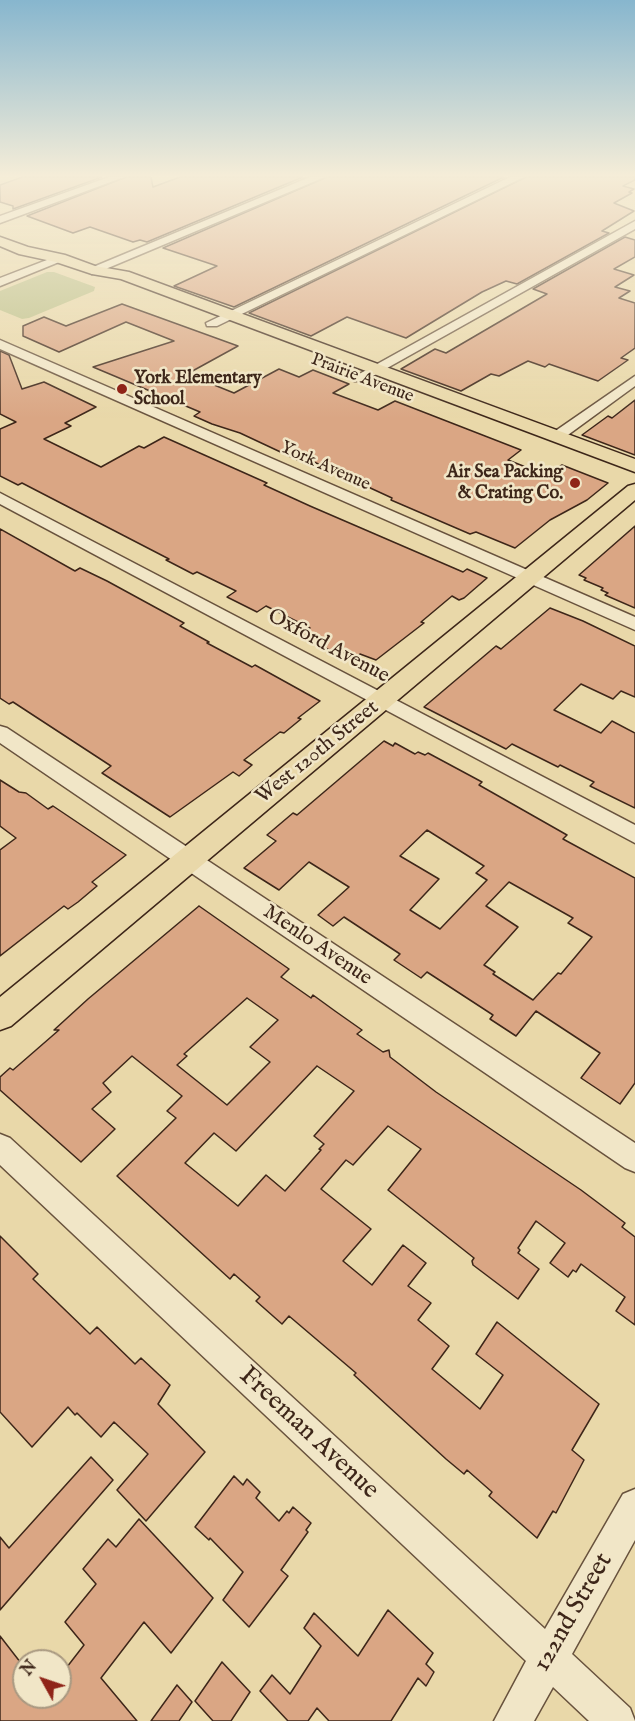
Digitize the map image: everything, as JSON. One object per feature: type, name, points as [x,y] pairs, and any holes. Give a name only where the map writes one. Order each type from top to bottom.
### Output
[{"type":"main road","name":"Prairie Avenue","points":[[56,257],[92,270],[124,275],[229,314],[367,374],[635,482]]},
{"type":"main road","name":"Prairie Avenue","points":[[92,270],[108,283],[212,322],[556,437],[635,466]]},
{"type":"main road","name":"West 120th Street","points":[[0,1016],[635,490]]},
{"type":"street","points":[[92,270],[123,257]]},
{"type":"street","points":[[212,322],[349,257]]},
{"type":"street","points":[[367,374],[575,257]]},
{"type":"street","points":[[0,282],[60,258]]},
{"type":"street","name":"York Avenue","points":[[0,344],[635,624]]},
{"type":"street","points":[[556,437],[635,380]]},
{"type":"street","name":"Oxford Avenue","points":[[0,498],[635,836]]},
{"type":"street","points":[[0,519],[20,508]]},
{"type":"street","name":"Menlo Avenue","points":[[0,733],[635,1159]]},
{"type":"street","name":"Freeman Avenue","points":[[0,1148],[617,1721]]},
{"type":"street","name":"122nd Street","points":[[513,1721],[635,1506]]},
{"type":"green space","points":[[47,272],[54,272],[95,287],[94,291],[29,318],[22,319],[0,310],[0,291]]},
{"type":"building","points":[[191,257],[337,257],[234,307],[174,286],[217,266]]},
{"type":"building","points":[[362,257],[565,257],[517,284],[506,281],[482,292],[406,338],[347,317],[311,336],[249,313]]},
{"type":"building","points":[[589,257],[634,257],[614,269],[634,275],[615,287],[630,291],[619,298],[635,303],[635,348],[621,358],[628,360],[598,381],[549,364],[545,367],[528,361],[499,376],[491,374],[461,391],[401,369],[435,349],[446,353],[547,294],[533,289]]},
{"type":"building","points":[[122,304],[238,346],[187,374],[234,393],[279,369],[299,377],[313,370],[349,384],[333,393],[378,410],[395,401],[521,450],[508,460],[546,475],[562,465],[608,483],[587,500],[550,520],[515,548],[476,532],[470,534],[391,500],[392,498],[314,462],[309,465],[240,433],[212,424],[194,416],[200,412],[93,367],[174,341],[126,322],[59,352],[23,336],[23,326],[44,317],[66,326]]},
{"type":"building","points":[[0,351],[9,355],[22,389],[44,382],[96,407],[65,423],[71,426],[44,439],[101,467],[139,446],[144,448],[164,437],[267,483],[264,485],[310,506],[463,572],[467,569],[487,578],[464,598],[459,600],[452,596],[421,622],[424,623],[376,660],[360,654],[355,658],[337,650],[333,652],[300,635],[310,628],[266,606],[257,612],[227,597],[236,591],[197,572],[193,574],[166,560],[169,559],[22,483],[18,485],[0,476],[0,429],[16,422],[0,414]]},
{"type":"building","points":[[635,400],[635,455],[582,435],[608,416],[612,418]]},
{"type":"building","points":[[635,526],[635,608],[605,595],[608,593],[601,590],[603,588],[584,580],[586,578],[579,575]]},
{"type":"building","points":[[0,529],[75,571],[80,568],[107,581],[184,623],[180,626],[209,642],[207,643],[252,667],[255,665],[320,701],[298,718],[301,719],[284,733],[280,732],[244,760],[252,765],[239,776],[233,772],[170,817],[102,773],[111,766],[13,702],[9,704],[0,698]]},
{"type":"building","points":[[550,608],[635,646],[635,697],[621,691],[613,699],[581,684],[554,710],[601,733],[612,721],[635,733],[635,808],[590,786],[594,782],[560,765],[558,767],[512,744],[506,749],[424,707],[496,646],[501,649]]},
{"type":"building","points":[[384,741],[393,746],[395,743],[415,754],[428,753],[482,782],[479,785],[567,835],[563,839],[635,878],[635,1083],[620,1104],[581,1078],[600,1053],[536,1011],[516,1036],[490,1019],[493,1015],[427,972],[421,978],[394,960],[400,954],[344,917],[333,926],[318,915],[349,887],[309,862],[279,890],[244,868],[276,841],[267,835],[293,813],[297,815]],"holes":[[[427,830],[484,866],[476,873],[487,880],[440,929],[410,910],[439,879],[400,856]],[[509,882],[573,918],[568,923],[592,937],[561,974],[558,973],[533,1000],[493,974],[495,972],[484,965],[518,927],[486,906]]]},
{"type":"building","points":[[0,780],[19,792],[26,793],[48,809],[53,806],[126,855],[92,882],[97,886],[78,902],[68,909],[64,906],[0,956],[0,850],[16,838],[0,826]]},
{"type":"building","points":[[199,906],[289,969],[281,977],[311,998],[313,995],[362,1030],[357,1034],[383,1052],[389,1050],[390,1057],[436,1092],[581,1190],[625,1223],[622,1227],[635,1237],[635,1325],[616,1311],[625,1297],[581,1264],[576,1272],[573,1270],[568,1277],[550,1263],[565,1243],[536,1221],[518,1248],[520,1250],[518,1253],[539,1269],[518,1299],[473,1265],[474,1258],[388,1190],[421,1149],[388,1126],[353,1165],[346,1160],[321,1189],[371,1229],[343,1261],[372,1285],[403,1245],[426,1263],[408,1286],[431,1303],[418,1320],[449,1346],[432,1369],[480,1409],[503,1375],[476,1354],[497,1322],[599,1404],[572,1450],[584,1460],[556,1513],[553,1511],[537,1538],[489,1496],[492,1492],[467,1470],[464,1474],[446,1459],[354,1375],[356,1373],[289,1316],[282,1324],[256,1301],[260,1297],[234,1274],[230,1279],[117,1176],[176,1118],[167,1111],[182,1096],[132,1056],[103,1083],[111,1092],[92,1109],[115,1129],[81,1162],[0,1090],[0,1077],[10,1068],[13,1070],[59,1030],[54,1030]],"holes":[[[247,998],[278,1020],[250,1047],[270,1062],[227,1105],[177,1065],[187,1056],[184,1054]],[[317,1066],[354,1091],[314,1136],[324,1144],[319,1149],[321,1150],[285,1191],[266,1175],[238,1206],[185,1163],[214,1133],[236,1151]]]},
{"type":"building","points":[[0,1236],[38,1274],[33,1279],[90,1334],[97,1327],[135,1364],[141,1358],[170,1385],[158,1404],[205,1452],[146,1521],[117,1490],[148,1454],[114,1422],[101,1437],[68,1407],[32,1447],[0,1412]]},
{"type":"building","points":[[91,1457],[113,1480],[0,1610],[0,1537],[9,1548]]},
{"type":"building","points":[[234,1476],[243,1485],[247,1479],[260,1492],[256,1498],[279,1521],[293,1507],[311,1523],[306,1530],[308,1532],[281,1570],[288,1576],[249,1627],[223,1600],[243,1572],[210,1538],[209,1540],[195,1527]]},
{"type":"building","points":[[139,1519],[213,1598],[171,1653],[144,1622],[101,1678],[137,1721],[0,1721],[0,1636],[12,1652],[12,1709],[72,1709],[72,1660],[84,1645],[65,1622],[96,1584],[83,1569],[108,1539],[116,1547]]},
{"type":"building","points":[[388,1610],[433,1653],[426,1664],[434,1672],[426,1686],[418,1678],[391,1721],[329,1721],[317,1708],[308,1721],[288,1721],[260,1691],[272,1675],[290,1694],[321,1646],[304,1628],[314,1613],[358,1656]]},
{"type":"building","points":[[222,1662],[250,1692],[231,1721],[213,1721],[195,1701]]},
{"type":"building","points":[[177,1685],[192,1702],[179,1721],[151,1721]]},
{"type":"place","name":"York Elementary School","points":[[122,389]]},
{"type":"place","name":"Air Sea Packing & Crating Co.","points":[[575,483]]}]
